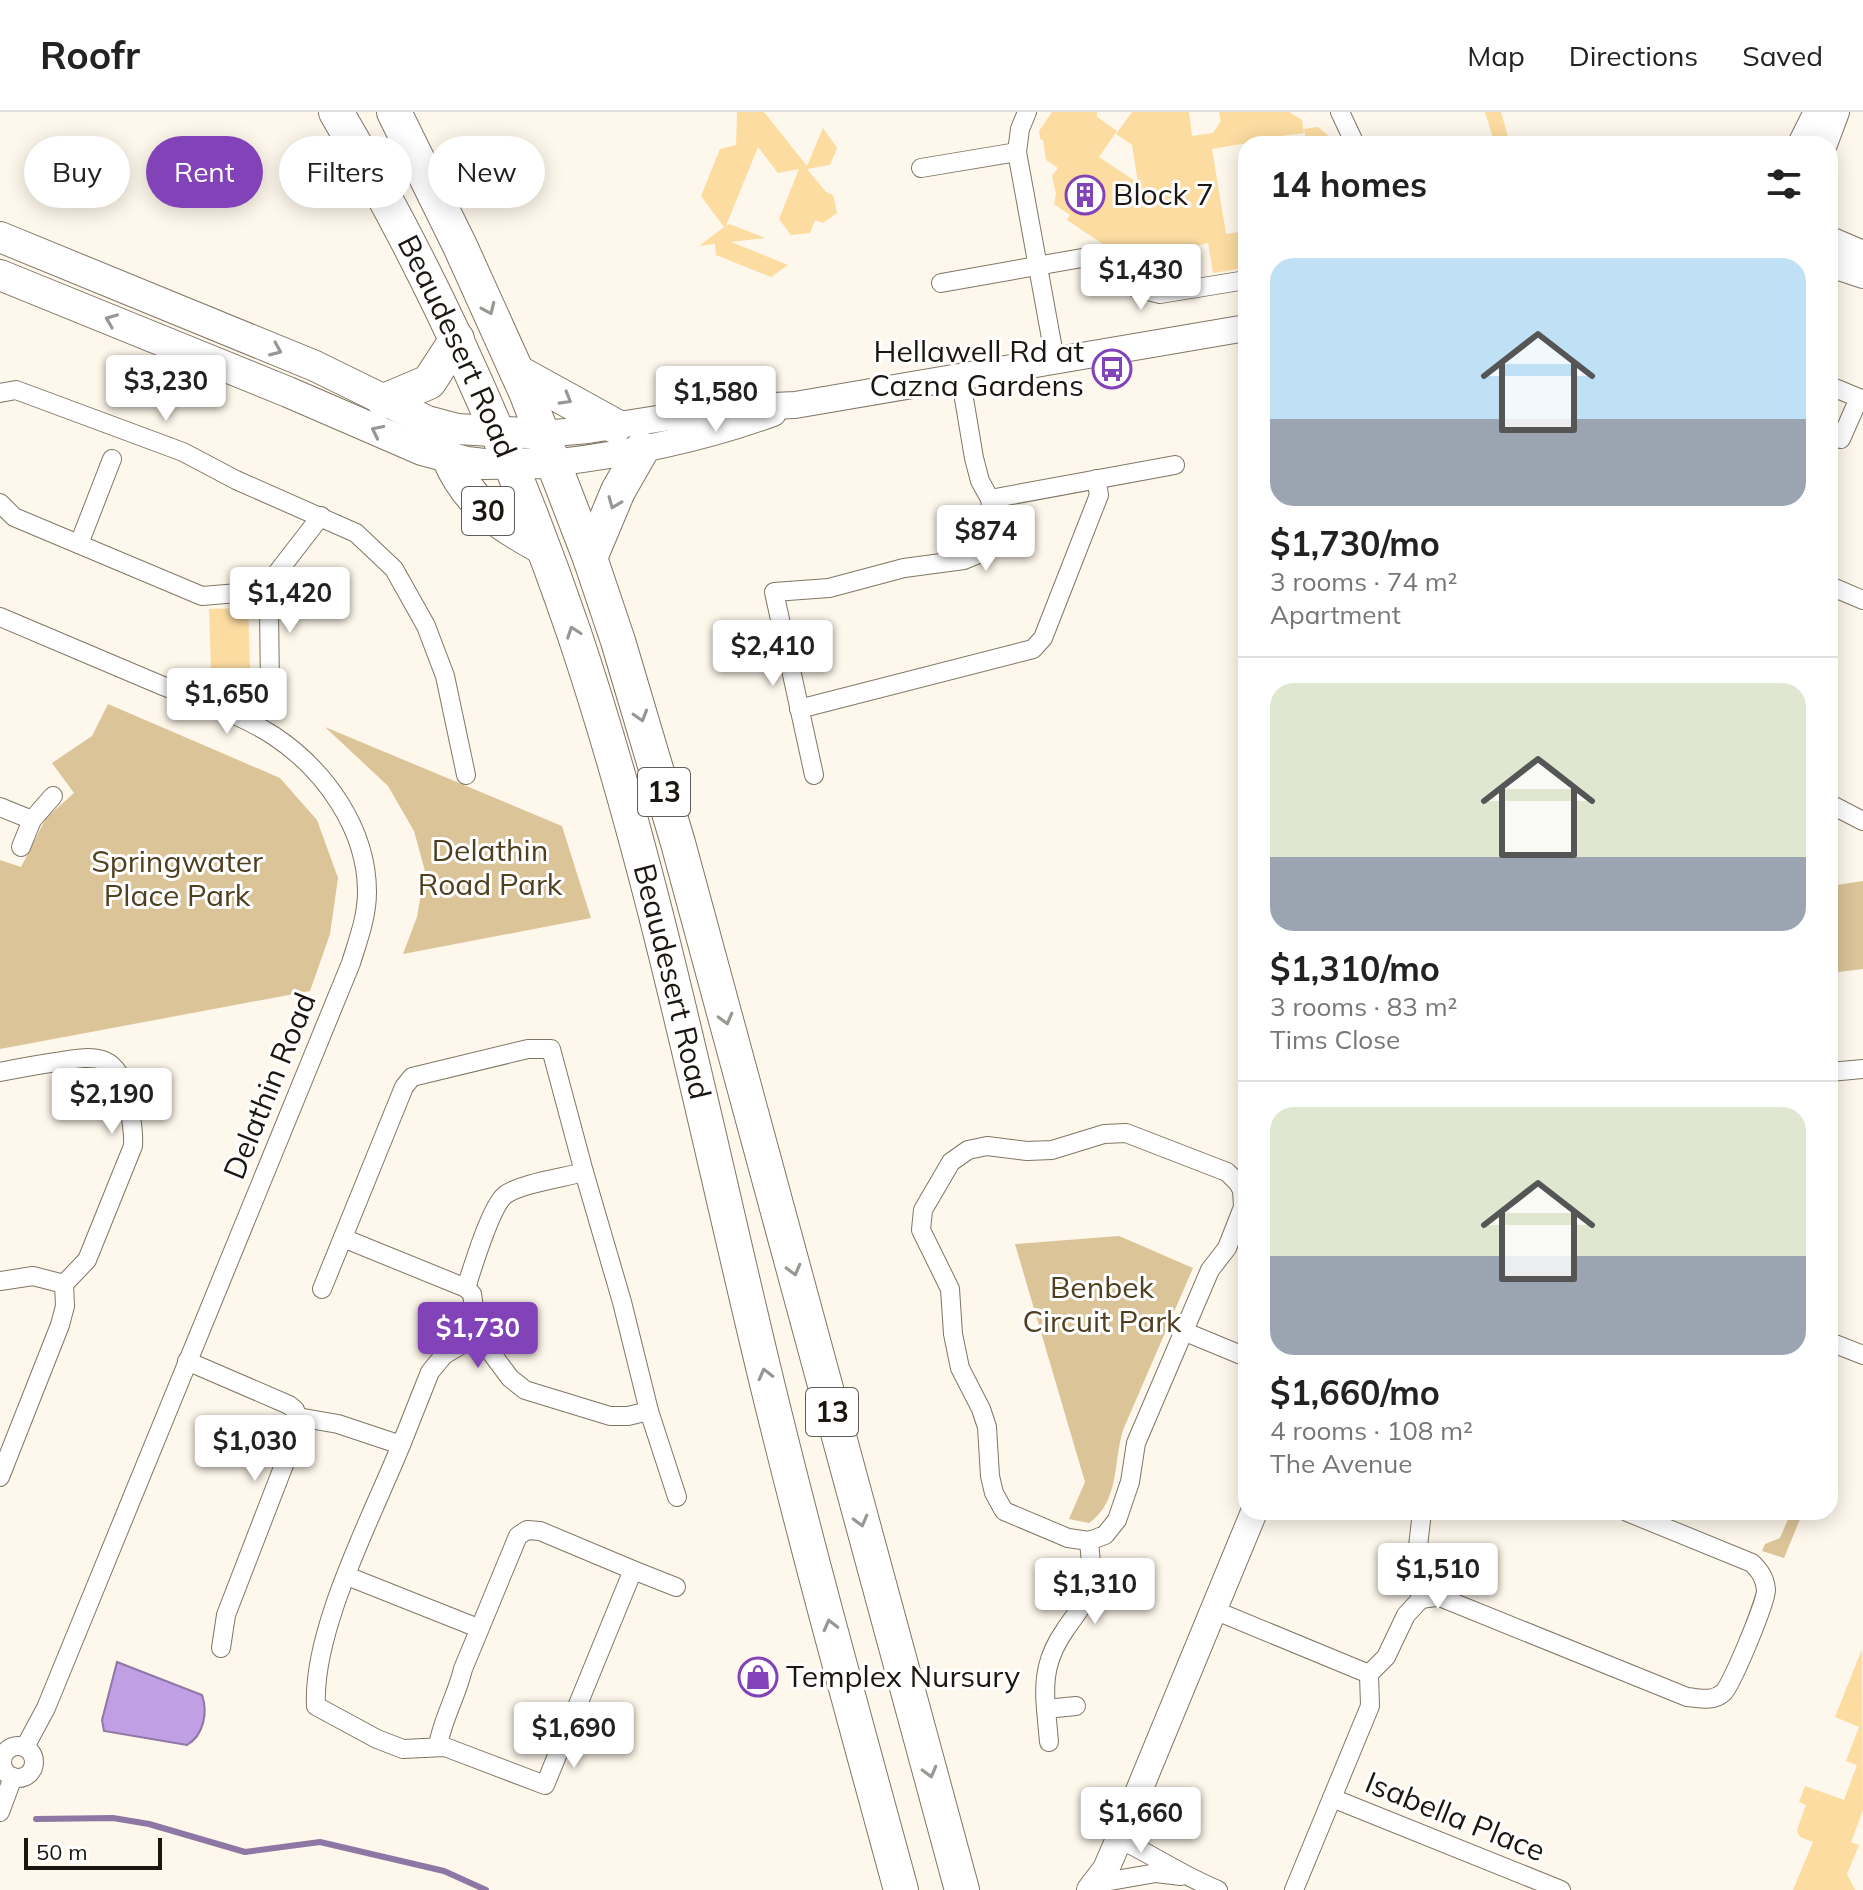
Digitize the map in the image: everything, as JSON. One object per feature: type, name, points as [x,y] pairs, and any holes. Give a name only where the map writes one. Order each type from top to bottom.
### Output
[{"type":"highway","name":"Beaudesert Road","points":[[336,112],[384,195],[457,339],[512,465],[574,633],[636,840],[691,1057],[751,1319],[901,1890]]},
{"type":"highway","name":"Beaudesert Road","points":[[394,112],[517,372],[590,558],[618,641],[675,831],[962,1890]]},
{"type":"highway","points":[[384,401],[429,382],[457,339]]},
{"type":"highway","points":[[517,372],[615,426]]},
{"type":"highway","points":[[590,558],[618,491],[642,449]]},
{"type":"highway","name":"30","points":[[449,458],[463,486],[499,523],[542,547]]},
{"type":"main road","points":[[0,237],[315,366],[442,426],[499,433],[548,448]]},
{"type":"main road","name":"30","points":[[0,275],[316,404],[393,439],[449,458]]},
{"type":"main road","points":[[449,458],[512,465],[548,448]]},
{"type":"street","points":[[1027,112],[1020,129],[1017,152],[1055,360]]},
{"type":"street","points":[[1340,112],[1351,136]]},
{"type":"street","points":[[1805,136],[1817,112]]},
{"type":"street","points":[[1827,136],[1836,112]]},
{"type":"street","points":[[921,168],[1017,152]]},
{"type":"street","points":[[1838,243],[1863,254]]},
{"type":"street","points":[[941,283],[1082,258],[1104,264],[1136,288],[1160,294],[1238,281]]},
{"type":"street","points":[[1838,267],[1863,275]]},
{"type":"street","points":[[548,448],[615,426],[726,408],[795,405],[1238,329]]},
{"type":"street","points":[[814,775],[774,592],[829,588],[904,568],[964,560],[979,554],[987,546],[994,525],[990,499],[980,481],[974,458],[960,375]]},
{"type":"street","points":[[1838,389],[1861,399],[1841,439]]},
{"type":"street","points":[[0,393],[16,390],[183,452],[236,480],[356,533],[394,569],[426,626],[445,676],[466,775]]},
{"type":"street","points":[[548,448],[642,449],[726,430],[795,405]]},
{"type":"street","points":[[79,544],[112,459]]},
{"type":"street","points":[[990,499],[1175,465]]},
{"type":"street","points":[[799,709],[1033,649],[1043,638],[1099,495],[1096,479]]},
{"type":"street","points":[[0,503],[14,517],[202,596],[263,591],[321,516]]},
{"type":"street","points":[[1838,589],[1863,600]]},
{"type":"street","points":[[263,591],[269,610],[270,687]]},
{"type":"street","name":"Delathin Road","points":[[0,617],[248,722],[273,736],[323,779],[355,833],[367,892],[364,920],[351,963],[46,1708],[13,1745]]},
{"type":"street","points":[[21,847],[32,820],[53,796]]},
{"type":"street","points":[[0,807],[32,820]]},
{"type":"street","points":[[1838,808],[1863,821]]},
{"type":"street","points":[[322,1289],[404,1087],[412,1077],[528,1049],[551,1049],[622,1302],[649,1411],[677,1497]]},
{"type":"street","points":[[0,1072],[89,1056],[104,1060],[113,1066],[125,1084],[134,1134],[133,1146],[87,1260],[64,1284],[65,1306],[60,1325],[0,1477]]},
{"type":"street","points":[[1838,1071],[1863,1069]]},
{"type":"street","points":[[1238,1183],[1227,1172],[1126,1133],[1104,1134],[1052,1150],[1027,1151],[987,1146],[968,1150],[951,1162],[923,1210],[921,1230],[950,1289],[953,1334],[960,1368],[987,1427],[994,1493],[1004,1511],[1068,1538],[1089,1541],[1105,1535],[1117,1520],[1130,1482],[1136,1443],[1183,1331],[1210,1270],[1227,1248],[1238,1220]]},
{"type":"street","points":[[466,1288],[495,1208],[504,1196],[518,1189],[584,1172]]},
{"type":"street","points":[[343,1238],[466,1288],[472,1294],[478,1335],[510,1378],[525,1390],[610,1416],[649,1411]]},
{"type":"street","points":[[0,1281],[33,1276],[64,1284]]},
{"type":"street","points":[[1183,1331],[1238,1354]]},
{"type":"street","points":[[478,1335],[444,1355],[430,1372],[323,1640],[315,1689],[316,1706],[377,1739],[403,1749],[438,1746],[545,1785],[633,1570]]},
{"type":"street","points":[[1838,1345],[1863,1355]]},
{"type":"street","points":[[187,1361],[289,1405],[298,1417],[296,1436],[226,1615],[221,1648]]},
{"type":"street","points":[[298,1417],[338,1424],[401,1445]]},
{"type":"street","points":[[1094,1886],[1119,1839],[1251,1520]]},
{"type":"street","points":[[1421,1520],[1415,1572],[1421,1599]]},
{"type":"street","points":[[1332,1798],[1370,1706],[1369,1674],[1386,1657],[1406,1615],[1421,1599],[1442,1598],[1687,1697],[1712,1700],[1726,1692],[1761,1609],[1766,1588],[1762,1574],[1752,1563],[1647,1520]]},
{"type":"street","points":[[438,1746],[478,1628],[518,1536],[527,1530],[540,1531],[676,1587]]},
{"type":"street","points":[[1049,1742],[1044,1681],[1047,1662],[1078,1613],[1090,1587],[1089,1541]]},
{"type":"street","points":[[347,1576],[478,1628]]},
{"type":"street","points":[[1214,1610],[1369,1674]]},
{"type":"street","points":[[1046,1709],[1076,1706]]},
{"type":"street","points":[[0,1812],[5,1768],[3,1755],[13,1745],[34,1757],[35,1766],[27,1776],[5,1768]]},
{"type":"street","name":"Isabella Place","points":[[1294,1890],[1332,1798],[1561,1890]]},
{"type":"street","points":[[1119,1839],[1145,1851],[1184,1876],[1218,1890]]},
{"type":"street","points":[[1094,1886],[1156,1873],[1184,1876]]},
{"type":"green space","name":"Springwater Place Park","points":[[108,704],[280,778],[317,820],[338,878],[330,934],[310,991],[0,1049],[0,860],[21,867],[46,818],[74,793],[52,763],[92,736]]},
{"type":"green space","name":"Delathin Road Park","points":[[325,727],[562,826],[591,918],[403,954],[417,917],[425,871],[414,831],[388,786]]},
{"type":"green space","points":[[1863,881],[1863,969],[1838,972],[1838,885]]},
{"type":"green space","name":"Benbek Circuit Park","points":[[1119,1236],[1193,1268],[1123,1430],[1111,1493],[1099,1514],[1089,1523],[1069,1519],[1085,1482],[1015,1244]]},
{"type":"green space","points":[[1788,1520],[1800,1520],[1784,1558],[1762,1551],[1765,1544],[1780,1538]]},
{"type":"shaded area","points":[[117,1662],[202,1695],[205,1709],[203,1723],[193,1741],[187,1745],[104,1731],[102,1720]]},
{"type":"building","points":[[737,112],[764,112],[807,166],[823,128],[837,148],[830,165],[807,169],[826,192],[833,195],[837,213],[823,223],[815,220],[810,233],[791,235],[779,219],[799,169],[778,173],[758,147],[726,226],[729,224],[765,238],[731,242],[788,265],[771,277],[716,255],[715,244],[699,246],[724,227],[701,196],[720,149],[736,145]]},
{"type":"building","points":[[1052,112],[1097,112],[1097,117],[1117,131],[1099,157],[1138,183],[1132,145],[1116,134],[1132,112],[1189,112],[1192,136],[1213,133],[1221,121],[1219,112],[1289,112],[1302,120],[1304,133],[1238,136],[1238,145],[1212,149],[1226,234],[1238,232],[1238,269],[1213,273],[1208,243],[1128,261],[1067,220],[1070,215],[1054,204],[1056,194],[1052,176],[1058,168],[1046,160],[1039,131]]},
{"type":"building","points":[[1485,112],[1501,112],[1508,136],[1492,136]]},
{"type":"building","points":[[1318,127],[1329,136],[1305,136],[1304,129]]},
{"type":"building","points":[[248,608],[250,668],[211,669],[209,609]]},
{"type":"building","points":[[1862,1649],[1863,1810],[1851,1842],[1859,1845],[1847,1874],[1855,1890],[1793,1890],[1813,1842],[1800,1837],[1797,1830],[1806,1805],[1799,1802],[1805,1786],[1844,1800],[1857,1765],[1846,1761],[1859,1727],[1835,1717]]},
{"type":"waterway","points":[[36,1819],[113,1818],[149,1824],[245,1852],[320,1842],[444,1871],[486,1890]]},
{"type":"place","name":"Block 7","points":[[1085,195]]},
{"type":"place","name":"Hellawell Rd at Cazna Gardens","points":[[1112,369]]},
{"type":"place","name":"Templex Nursury","points":[[758,1677]]}]
